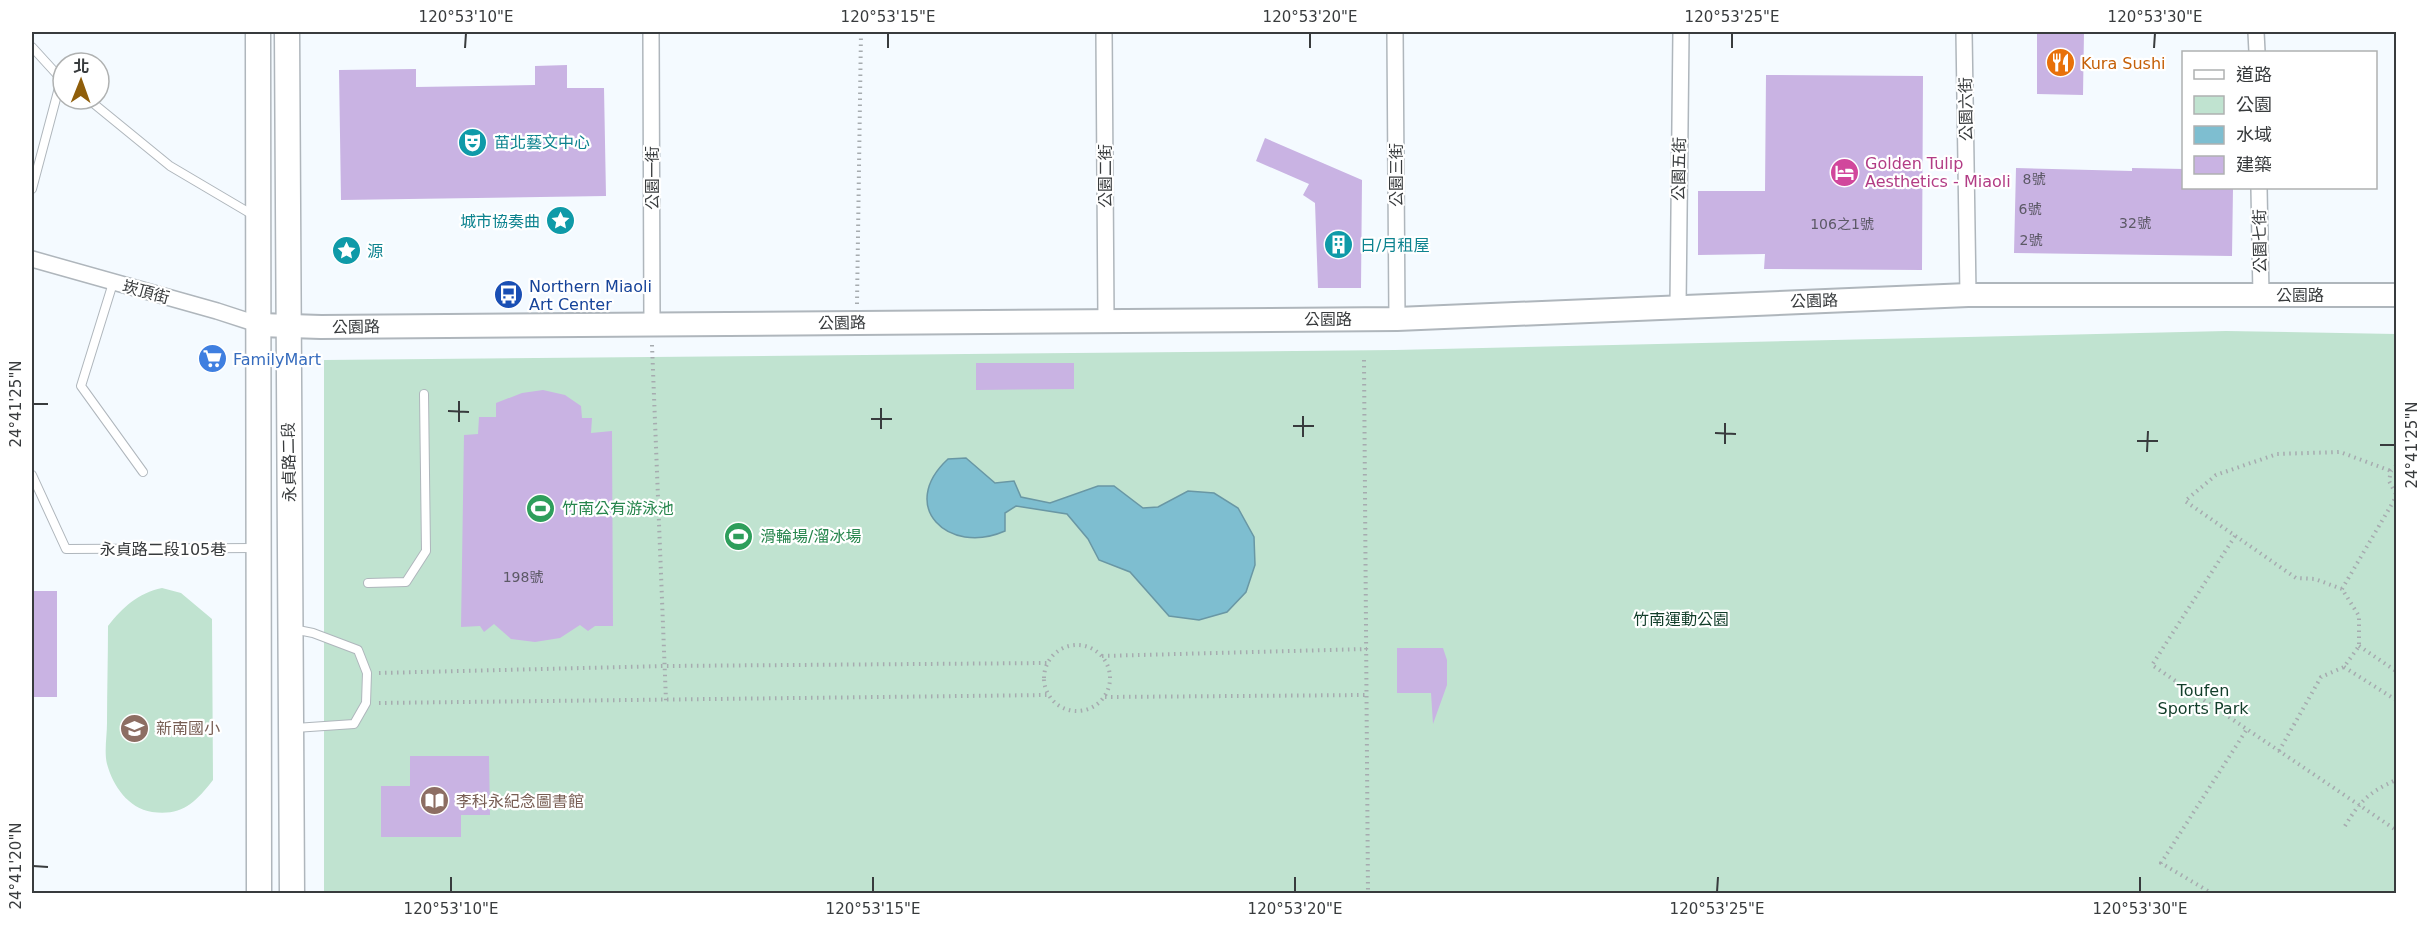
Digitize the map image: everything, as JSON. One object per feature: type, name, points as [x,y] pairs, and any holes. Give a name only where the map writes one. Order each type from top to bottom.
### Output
[{"type":"main road","name":"永貞路二段","points":[[258,32],[259,894]]},
{"type":"main road","name":"永貞路二段","points":[[287,32],[292,894]]},
{"type":"street","name":"公園一街","points":[[651,32],[652,324]]},
{"type":"street","name":"公園二街","points":[[1104,32],[1106,320]]},
{"type":"street","name":"公園三街","points":[[1395,32],[1397,319]]},
{"type":"street","name":"公園五街","points":[[1678,306],[1681,32]]},
{"type":"street","name":"公園六街","points":[[1965,32],[1968,295]]},
{"type":"street","points":[[2256,32],[2257,51]]},
{"type":"street","name":"公園七街","points":[[2259,189],[2261,295]]},
{"type":"street","name":"崁頂街","points":[[32,259],[217,311],[260,326]]},
{"type":"street","name":"公園路","points":[[260,326],[1397,319],[1968,295],[2397,295]]},
{"type":"lane","points":[[32,47],[51,69]]},
{"type":"lane","points":[[32,189],[54,111]]},
{"type":"lane","points":[[103,111],[170,165],[259,219]]},
{"type":"lane","points":[[113,283],[81,386],[143,472]]},
{"type":"lane","points":[[368,583],[406,582],[426,551],[424,394]]},
{"type":"lane","name":"永貞路二段105巷","points":[[32,475],[66,549],[260,548]]},
{"type":"lane","points":[[290,728],[354,724],[366,703],[367,673],[358,650],[313,633],[292,629]]},
{"type":"path","points":[[857,322],[861,32]]},
{"type":"path","points":[[652,324],[666,701]]},
{"type":"path","points":[[1364,360],[1368,894]]},
{"type":"path","points":[[2279,751],[2321,677],[2344,667],[2359,646],[2358,616],[2342,590],[2315,579],[2296,578],[2184,501],[2216,475],[2277,454],[2340,452],[2391,471]]},
{"type":"path","points":[[2342,590],[2397,496],[2389,482],[2391,471],[2397,466]]},
{"type":"path","points":[[2235,536],[2152,665],[2397,830]]},
{"type":"path","points":[[1072,645],[1094,649],[1102,656],[1108,665],[1109,687],[1097,705],[1087,711],[1075,712],[1054,704],[1043,684],[1043,673],[1053,654],[1072,645]]},
{"type":"path","points":[[2359,646],[2397,670]]},
{"type":"path","points":[[1102,656],[1366,649]]},
{"type":"path","points":[[367,673],[664,666],[1047,663]]},
{"type":"path","points":[[2344,667],[2397,700]]},
{"type":"path","points":[[366,703],[1047,695]]},
{"type":"path","points":[[1104,697],[1367,695]]},
{"type":"path","points":[[2213,894],[2161,864],[2247,729]]},
{"type":"path","points":[[2345,826],[2358,804],[2374,790],[2397,780]]},
{"type":"green space","name":"竹南運動公園","points":[[2226,331],[2396,334],[2396,893],[324,894],[324,360],[1395,350]]},
{"type":"green space","points":[[162,588],[181,593],[212,619],[213,780],[187,806],[180,810],[162,813],[143,810],[123,795],[110,772],[106,749],[108,626],[132,602],[146,593]]},
{"type":"water","points":[[966,458],[995,483],[1014,481],[1021,497],[1050,503],[1098,486],[1114,486],[1143,508],[1158,507],[1188,491],[1214,493],[1238,508],[1254,537],[1255,565],[1246,592],[1227,612],[1199,620],[1169,616],[1130,572],[1099,560],[1088,539],[1067,514],[1016,506],[1005,513],[1005,531],[984,537],[965,537],[948,532],[936,522],[929,509],[927,494],[933,477],[948,459]]},
{"type":"building","name":"Kura Sushi","points":[[2037,32],[2084,32],[2083,95],[2037,94]]},
{"type":"building","name":"苗北藝文中心","points":[[567,65],[567,88],[604,88],[606,196],[341,200],[339,70],[416,69],[416,87],[535,85],[535,66]]},
{"type":"building","name":"Golden Tulip Aesthetics - Miaoli","points":[[1766,75],[1923,76],[1922,270],[1764,269],[1765,254],[1698,255],[1698,191],[1765,191]]},
{"type":"building","name":"日/月租屋","points":[[1265,138],[1362,180],[1361,288],[1318,288],[1315,203],[1303,195],[1309,184],[1256,161]]},
{"type":"building","points":[[2016,168],[2132,171],[2132,168],[2182,169],[2182,189],[2233,189],[2232,256],[2014,253]]},
{"type":"building","points":[[976,363],[1074,363],[1074,389],[976,390]]},
{"type":"building","points":[[543,390],[565,395],[581,406],[582,418],[592,418],[591,433],[612,431],[613,626],[595,626],[588,631],[580,625],[560,638],[535,642],[511,639],[494,624],[484,632],[480,626],[461,627],[464,435],[478,434],[479,417],[496,417],[496,403],[522,393]]},
{"type":"building","points":[[32,591],[57,591],[57,697],[32,697]]},
{"type":"building","points":[[1397,648],[1443,648],[1447,660],[1447,685],[1433,724],[1431,693],[1397,693]]},
{"type":"building","name":"李科永紀念圖書館","points":[[410,756],[489,756],[490,815],[461,815],[461,837],[381,837],[381,786],[410,786]]},
{"type":"place","name":"Kura Sushi","points":[[2060,63]]},
{"type":"place","name":"苗北藝文中心","points":[[473,142]]},
{"type":"place","name":"Golden Tulip Aesthetics - Miaoli","points":[[1844,172]]},
{"type":"place","name":"城市協奏曲","points":[[561,221]]},
{"type":"place","name":"日/月租屋","points":[[1339,245]]},
{"type":"place","name":"源","points":[[346,251]]},
{"type":"place","name":"Northern Miaoli Art Center","points":[[508,295]]},
{"type":"place","name":"FamilyMart","points":[[212,359]]},
{"type":"place","name":"竹南公有游泳池","points":[[541,508]]},
{"type":"place","name":"滑輪場/溜冰場","points":[[739,536]]},
{"type":"place","name":"新南國小","points":[[135,728]]},
{"type":"place","name":"李科永紀念圖書館","points":[[435,801]]},
{"type":"park label","name":"Toufen Sports Park","points":[[2203,699]]}]
